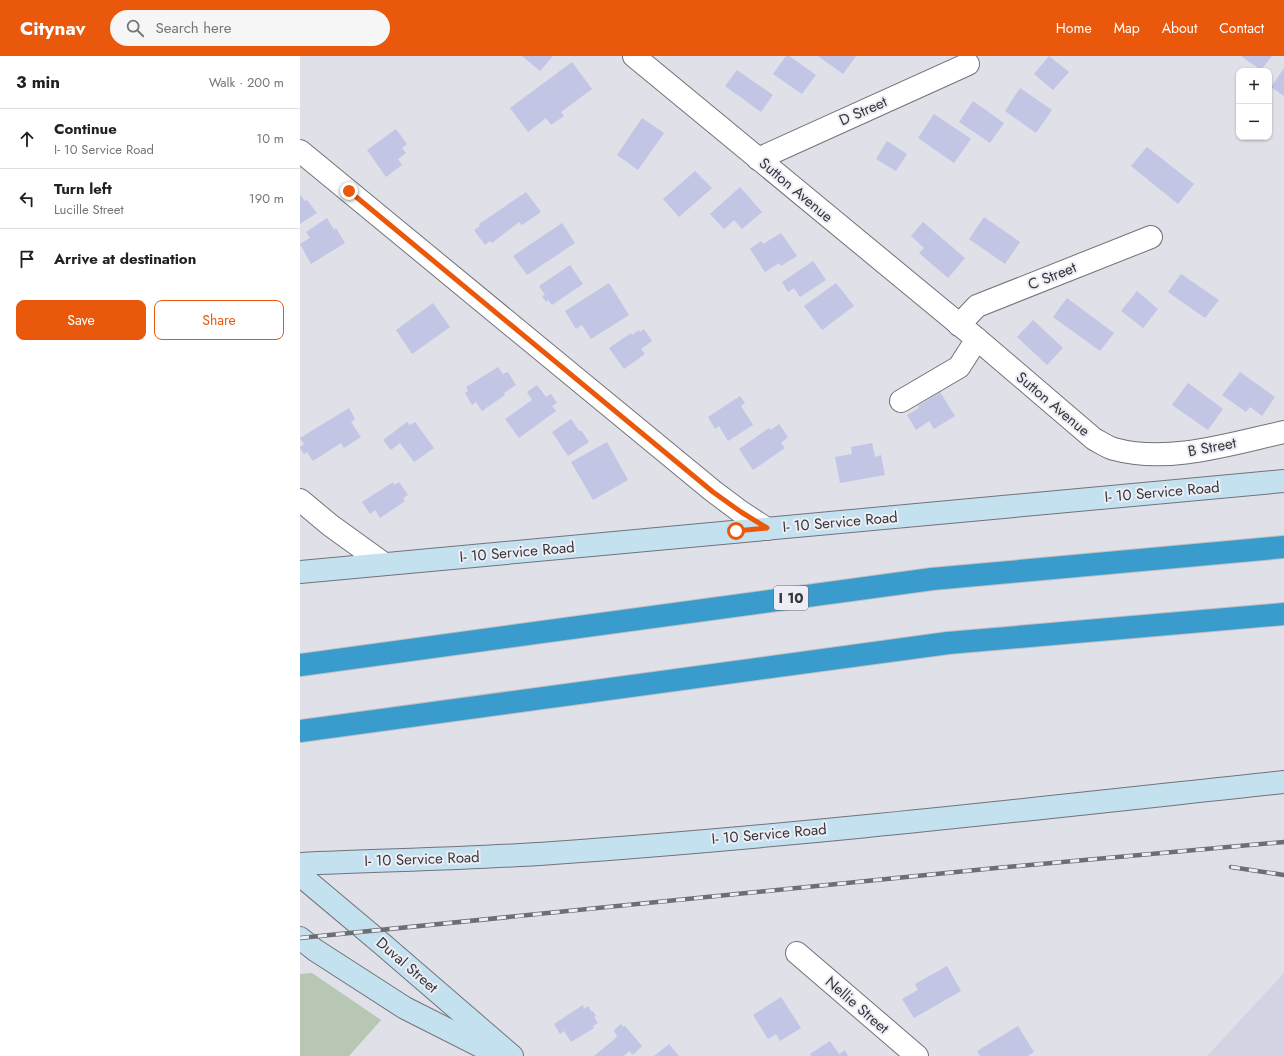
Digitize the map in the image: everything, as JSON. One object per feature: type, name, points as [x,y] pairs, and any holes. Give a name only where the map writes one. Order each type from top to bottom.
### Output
[{"type":"highway","name":"I 10","points":[[300,665],[932,578],[1284,547]]},
{"type":"highway","points":[[300,731],[948,643],[1284,614]]},
{"type":"main road","name":"I- 10 Service Road","points":[[300,572],[1284,481]]},
{"type":"main road","name":"I- 10 Service Road","points":[[300,864],[551,853],[702,841],[1002,812],[1284,782]]},
{"type":"main road","name":"Duval Street","points":[[300,875],[512,1056]]},
{"type":"main road","name":"Duval Street","points":[[300,938],[315,950],[406,1008],[500,1056]]},
{"type":"street","name":"Sutton Avenue","points":[[634,56],[977,339],[1094,439],[1113,449],[1138,453]]},
{"type":"street","name":"D Street","points":[[758,159],[968,64]]},
{"type":"street","points":[[300,151],[713,492],[767,528]]},
{"type":"street","name":"C Street","points":[[959,325],[977,306],[1151,237]]},
{"type":"street","points":[[901,401],[959,367],[977,339]]},
{"type":"street","name":"B Street","points":[[1138,453],[1166,454],[1194,452],[1284,432]]},
{"type":"street","points":[[300,500],[330,525],[384,564]]},
{"type":"street","name":"Nellie Street","points":[[797,953],[916,1056]]},
{"type":"shaded area","points":[[1284,973],[1284,1056],[1207,1056]]},
{"type":"green space","points":[[312,973],[381,1020],[349,1056],[300,1056],[300,974]]},
{"type":"building","points":[[522,56],[553,56],[540,71]]},
{"type":"building","points":[[786,56],[789,56],[816,75],[802,94],[773,74]]},
{"type":"building","points":[[818,56],[856,56],[843,74]]},
{"type":"building","points":[[1049,56],[1069,72],[1053,90],[1034,74]]},
{"type":"building","points":[[1241,56],[1272,56],[1263,68],[1258,68]]},
{"type":"building","points":[[572,62],[592,89],[561,112],[564,116],[551,125],[546,118],[528,132],[510,108]]},
{"type":"building","points":[[1284,68],[1284,96],[1272,88]]},
{"type":"building","points":[[737,70],[773,95],[761,112],[725,86]]},
{"type":"building","points":[[1020,88],[1052,110],[1036,133],[1005,111]]},
{"type":"building","points":[[973,101],[1004,123],[990,143],[959,122]]},
{"type":"building","points":[[934,114],[971,139],[954,163],[918,138]]},
{"type":"building","points":[[642,118],[664,133],[638,170],[617,155]]},
{"type":"building","points":[[396,129],[407,144],[402,148],[406,153],[398,159],[402,165],[386,177],[367,150]]},
{"type":"building","points":[[887,141],[907,154],[896,171],[876,159]]},
{"type":"building","points":[[1147,147],[1194,184],[1178,204],[1131,166]]},
{"type":"building","points":[[695,171],[712,188],[679,217],[663,199]]},
{"type":"building","points":[[740,187],[762,212],[742,229],[734,220],[724,229],[710,214]]},
{"type":"building","points":[[526,192],[541,212],[522,225],[519,222],[492,243],[490,241],[485,245],[474,230],[480,226],[479,224]]},
{"type":"building","points":[[300,195],[305,201],[307,200],[317,213],[300,224]]},
{"type":"building","points":[[984,217],[1020,242],[1005,264],[969,239]]},
{"type":"building","points":[[327,218],[334,230],[336,228],[345,243],[311,264],[300,244],[310,238],[306,232]]},
{"type":"building","points":[[923,222],[965,258],[948,278],[919,253],[924,248],[911,236]]},
{"type":"building","points":[[562,223],[575,243],[527,275],[513,256]]},
{"type":"building","points":[[781,233],[797,256],[781,266],[779,263],[765,272],[750,249],[761,241],[763,244]]},
{"type":"building","points":[[813,261],[826,280],[800,297],[794,288],[788,292],[782,282]]},
{"type":"building","points":[[570,265],[583,284],[552,305],[548,300],[546,302],[542,296],[545,295],[539,286]]},
{"type":"building","points":[[1181,274],[1219,300],[1205,318],[1168,292]]},
{"type":"building","points":[[609,283],[629,315],[591,339],[582,325],[576,329],[565,311]]},
{"type":"building","points":[[836,283],[854,306],[822,330],[804,306]]},
{"type":"building","points":[[1137,291],[1158,309],[1143,328],[1121,311]]},
{"type":"building","points":[[1067,298],[1114,333],[1100,351],[1053,317]]},
{"type":"building","points":[[433,303],[450,327],[412,354],[396,330]]},
{"type":"building","points":[[1033,320],[1063,348],[1047,365],[1017,337]]},
{"type":"building","points":[[644,329],[652,341],[641,349],[645,354],[624,369],[609,348],[631,333],[632,335],[639,330],[640,332]]},
{"type":"building","points":[[498,367],[503,374],[508,372],[516,385],[504,393],[505,395],[482,411],[476,402],[472,405],[465,393],[468,391],[466,387]]},
{"type":"building","points":[[1240,372],[1275,397],[1262,416],[1250,407],[1246,412],[1222,395]]},
{"type":"building","points":[[1188,383],[1223,409],[1208,430],[1172,405]]},
{"type":"building","points":[[537,385],[546,397],[551,394],[557,403],[552,406],[556,411],[519,438],[505,419],[532,400],[527,392]]},
{"type":"building","points":[[940,392],[955,416],[934,429],[929,421],[916,430],[907,415]]},
{"type":"building","points":[[740,396],[745,403],[741,406],[753,425],[728,441],[719,426],[715,429],[708,417]]},
{"type":"building","points":[[349,408],[355,419],[351,422],[361,437],[344,448],[341,443],[313,461],[307,452],[304,454],[300,447],[304,444],[300,438]]},
{"type":"building","points":[[571,419],[589,442],[568,456],[552,432]]},
{"type":"building","points":[[407,422],[410,425],[415,422],[434,448],[414,462],[400,443],[391,450],[383,440]]},
{"type":"building","points":[[779,424],[788,437],[781,443],[785,448],[753,470],[739,449],[769,428],[771,430]]},
{"type":"building","points":[[607,442],[628,480],[593,500],[571,462]]},
{"type":"building","points":[[872,443],[875,457],[881,455],[885,475],[840,483],[835,457],[852,454],[851,447]]},
{"type":"building","points":[[393,482],[394,485],[399,482],[408,495],[403,498],[405,501],[380,518],[375,510],[370,514],[362,502]]},
{"type":"building","points":[[947,966],[961,991],[914,1018],[902,999],[918,990],[915,984]]},
{"type":"building","points":[[781,997],[801,1028],[780,1041],[776,1034],[768,1039],[753,1015]]},
{"type":"building","points":[[583,1005],[584,1009],[588,1006],[592,1012],[593,1011],[596,1016],[594,1017],[598,1023],[593,1026],[594,1028],[571,1042],[564,1031],[560,1034],[554,1024]]},
{"type":"building","points":[[621,1024],[623,1027],[625,1026],[642,1046],[633,1055],[629,1051],[624,1056],[594,1056],[617,1037],[614,1030]]},
{"type":"building","points":[[1018,1026],[1034,1052],[1028,1056],[980,1056],[977,1051]]},
{"type":"building","points":[[830,1041],[839,1054],[845,1050],[848,1056],[811,1056],[810,1054]]},
{"type":"building","points":[[669,1044],[679,1056],[654,1056]]},
{"type":"railway","points":[[300,938],[996,868],[1284,842]]},
{"type":"railway","points":[[1231,867],[1284,875]]},
{"type":"route","points":[[349,191],[713,492],[767,528],[736,531]]}]
